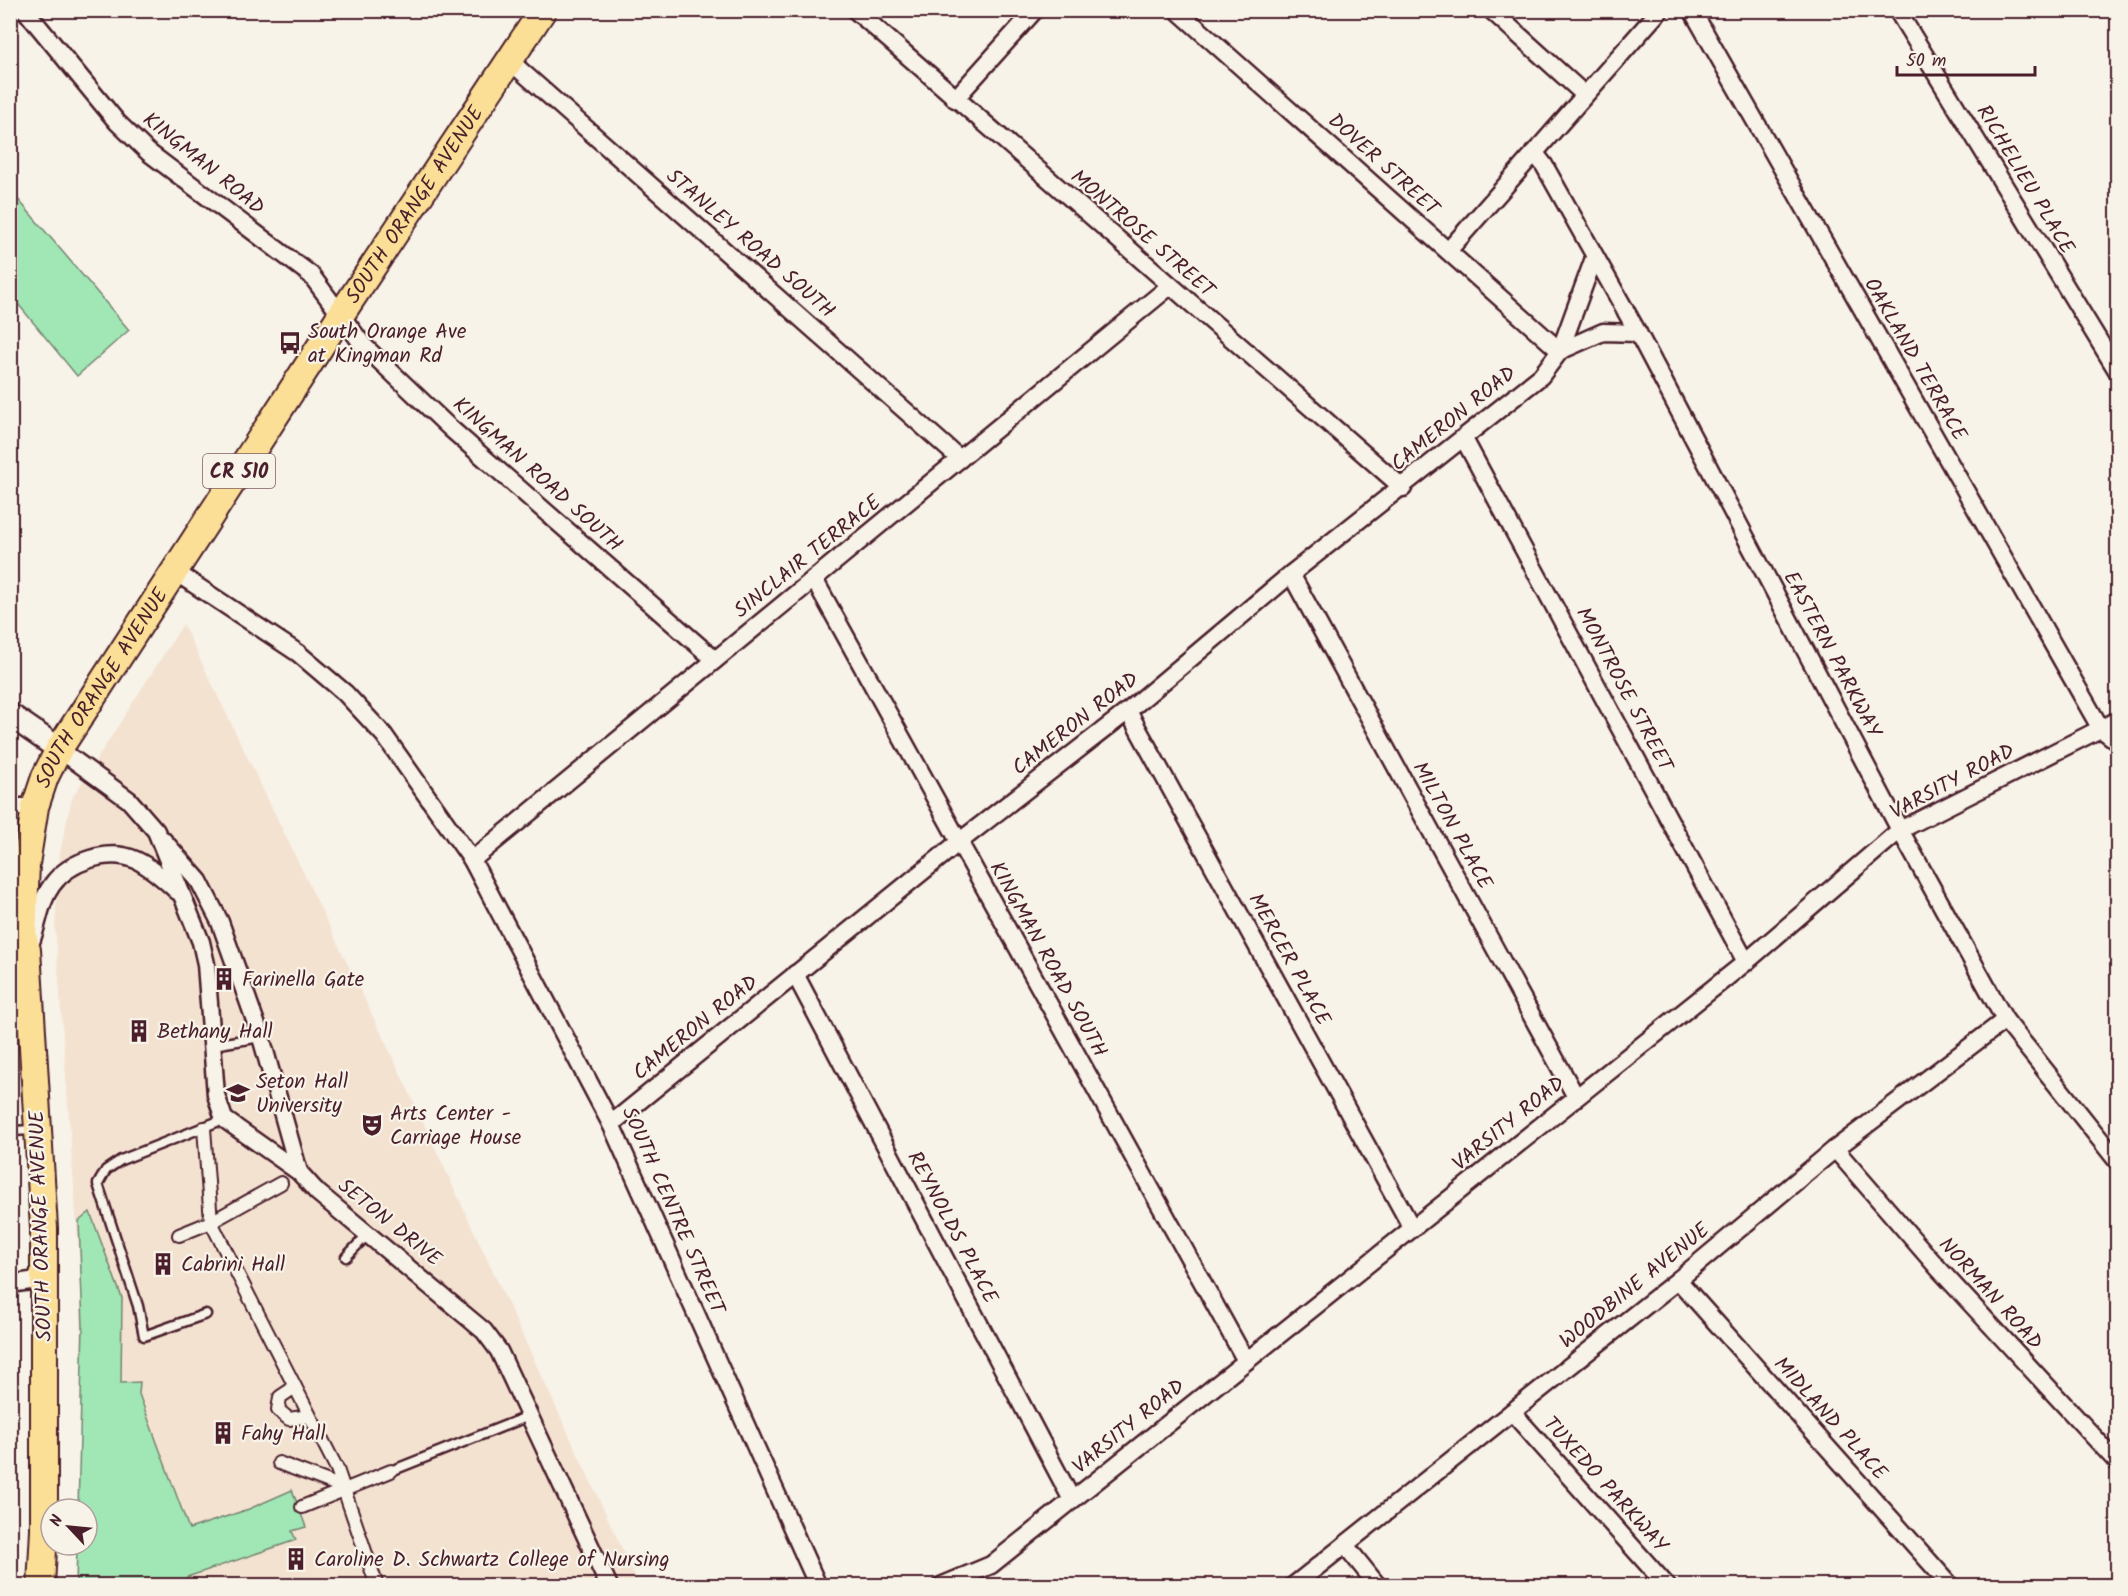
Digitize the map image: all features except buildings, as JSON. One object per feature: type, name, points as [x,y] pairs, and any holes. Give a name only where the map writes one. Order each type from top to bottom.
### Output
[{"type":"main road","name":"SOUTH ORANGE AVENUE","points":[[41,1586],[44,1530],[45,1279],[38,1130],[21,1008],[27,950],[23,936],[18,859],[23,807],[45,777],[59,749],[342,313],[511,62],[543,10]]},
{"type":"main road","points":[[10,716],[59,749]]},
{"type":"street","name":"KINGMAN ROAD","points":[[25,10],[124,129],[148,152],[311,275],[342,313]]},
{"type":"street","name":"MONTROSE STREET","points":[[855,10],[1403,488]]},
{"type":"street","points":[[955,99],[1035,10]]},
{"type":"street","name":"DOVER STREET","points":[[1177,10],[1560,351]]},
{"type":"street","points":[[1491,10],[1585,95]]},
{"type":"street","points":[[1448,251],[1660,10]]},
{"type":"street","name":"OAKLAND TERRACE","points":[[1692,10],[2101,729]]},
{"type":"street","name":"RICHELIEU PLACE","points":[[1896,10],[2118,372]]},
{"type":"street","name":"STANLEY ROAD SOUTH","points":[[511,62],[960,459]]},
{"type":"street","name":"EASTERN PARKWAY","points":[[1534,152],[1545,165],[1594,258],[1638,333],[1900,830],[2005,1020],[2118,1162]]},
{"type":"street","name":"CAMERON ROAD","points":[[611,1124],[959,842],[1128,711],[1291,574],[1403,488],[1541,376],[1560,351],[1594,258]]},
{"type":"street","name":"SINCLAIR TERRACE","points":[[472,860],[1170,286]]},
{"type":"street","name":"KINGMAN ROAD SOUTH","points":[[342,313],[363,345],[450,428],[715,660]]},
{"type":"street","name":"CAMERON ROAD","points":[[1560,351],[1603,332],[1638,333]]},
{"type":"street","name":"MONTROSE STREET","points":[[1464,439],[1746,962]]},
{"type":"street","name":"SOUTH CENTRE STREET","points":[[174,571],[298,653],[345,693],[384,735],[472,860],[611,1124],[818,1586]]},
{"type":"street","name":"MILTON PLACE","points":[[1291,574],[1576,1097]]},
{"type":"street","name":"KINGMAN ROAD SOUTH","points":[[813,579],[1246,1361]]},
{"type":"street","name":"MERCER PLACE","points":[[1128,711],[1412,1228]]},
{"type":"street","name":"VARSITY ROAD","points":[[941,1586],[991,1565],[1746,962],[1900,830],[2118,720]]},
{"type":"street","points":[[2101,729],[2118,742]]},
{"type":"street","points":[[59,749],[129,800],[199,881],[220,922],[261,1037],[299,1172]]},
{"type":"street","points":[[156,831],[201,942],[206,964],[216,1095],[224,1119]]},
{"type":"street","points":[[27,950],[35,935],[41,908],[52,884],[84,860],[108,856],[135,860],[159,875],[180,894]]},
{"type":"street","name":"REYNOLDS PLACE","points":[[795,974],[1072,1500]]},
{"type":"street","name":"WOODBINE AVENUE","points":[[1293,1586],[1678,1280],[1835,1149],[2005,1020]]},
{"type":"street","name":"SETON DRIVE","points":[[224,1119],[299,1172],[317,1192],[484,1331],[499,1351],[609,1586]]},
{"type":"street","points":[[204,1128],[211,1222],[345,1488],[377,1586]]},
{"type":"street","name":"NORMAN ROAD","points":[[1835,1149],[1946,1277],[2118,1463]]},
{"type":"street","points":[[179,1235],[211,1222],[282,1183]]},
{"type":"street","points":[[10,1284],[45,1279]]},
{"type":"street","name":"MIDLAND PLACE","points":[[1678,1280],[1951,1586]]},
{"type":"street","points":[[295,1387],[280,1397],[278,1410],[289,1419],[309,1416]]},
{"type":"street","name":"TUXEDO PARKWAY","points":[[1512,1412],[1667,1586]]},
{"type":"street","points":[[279,1463],[345,1488]]},
{"type":"street","points":[[302,1507],[391,1471]]},
{"type":"street","points":[[1345,1545],[1378,1586]]},
{"type":"lane","points":[[213,1046],[261,1037]]},
{"type":"lane","points":[[206,1314],[144,1336],[138,1306],[98,1184],[106,1170],[121,1160],[224,1119]]},
{"type":"lane","points":[[10,1131],[38,1130]]},
{"type":"lane","points":[[346,1257],[368,1233]]},
{"type":"lane","points":[[391,1471],[529,1416]]},
{"type":"shaded area","name":"Seton Hall University","points":[[183,624],[396,1064],[639,1585],[75,1586],[77,1557],[99,1557],[99,1497],[86,1497],[81,1442],[81,1283],[55,927],[60,852],[72,798]]},
{"type":"green space","points":[[11,191],[129,330],[77,376],[19,305],[11,299]]},
{"type":"green space","points":[[90,1212],[122,1298],[121,1383],[140,1382],[139,1394],[189,1529],[249,1509],[292,1490],[306,1527],[292,1531],[296,1540],[187,1577],[190,1585],[76,1586],[77,1557],[99,1557],[99,1497],[78,1497],[83,1326],[79,1221]]},
{"type":"place","name":"South Orange Ave at Kingman Rd","points":[[290,343]]},
{"type":"place","name":"Farinella Gate","points":[[224,979]]},
{"type":"place","name":"Bethany Hall","points":[[139,1031]]},
{"type":"place","name":"Seton Hall University","points":[[238,1093]]},
{"type":"place","name":"Arts Center - Carriage House","points":[[372,1125]]},
{"type":"place","name":"Cabrini Hall","points":[[163,1264]]},
{"type":"place","name":"Fahy Hall","points":[[223,1433]]},
{"type":"place","name":"Caroline D. Schwartz College of Nursing","points":[[296,1559]]}]
